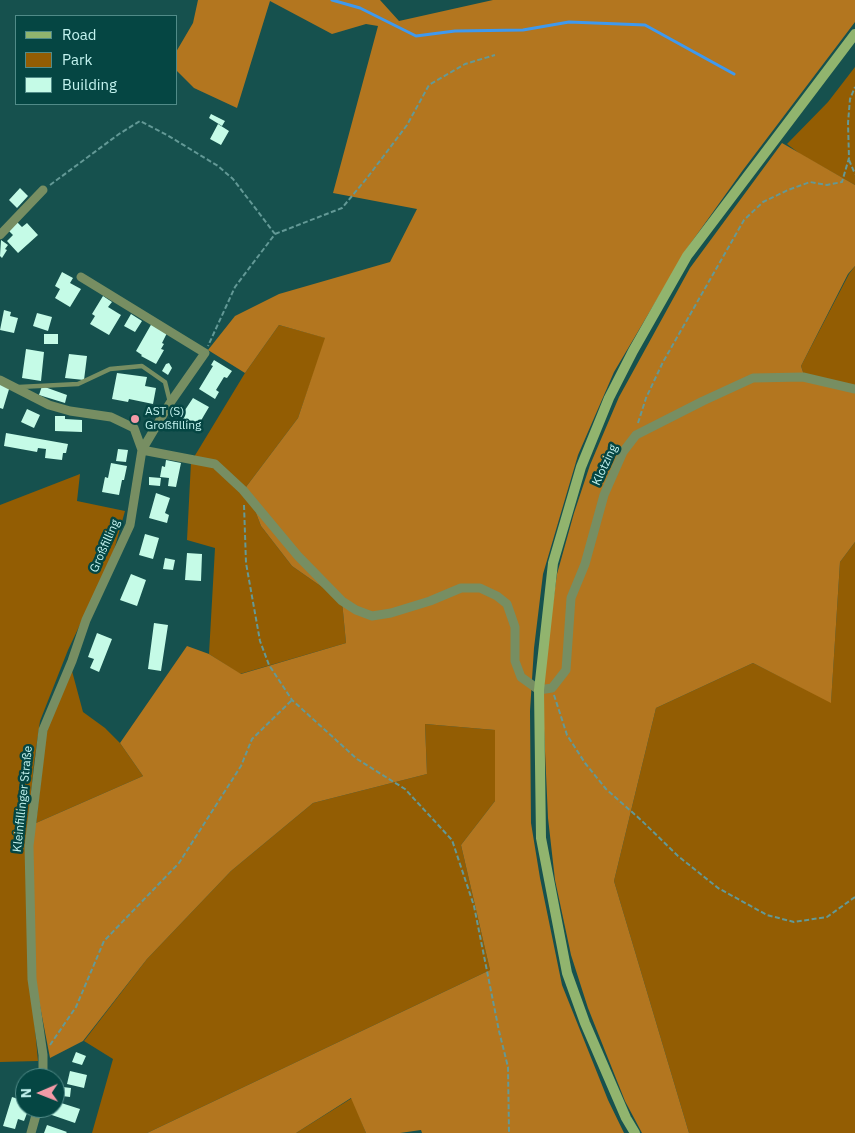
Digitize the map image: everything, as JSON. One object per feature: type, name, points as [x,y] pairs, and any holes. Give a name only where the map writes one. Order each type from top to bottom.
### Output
[{"type":"main road","points":[[635,1133],[626,1118],[588,1032],[566,973],[541,838],[539,690],[553,564],[581,467],[608,398],[632,351],[687,256],[855,34]]},
{"type":"street","points":[[0,235],[43,190]]},
{"type":"street","points":[[81,277],[205,353]]},
{"type":"street","name":"Großfilling","points":[[86,620],[130,525],[142,450],[170,403],[205,353]]},
{"type":"street","name":"Klotzing","points":[[552,688],[566,670],[572,598],[604,495],[622,452],[636,436],[703,401],[753,378],[803,377],[855,389]]},
{"type":"street","points":[[0,380],[49,405],[70,411],[111,417],[134,428],[142,450],[215,464],[243,490],[298,556],[342,601],[356,610],[372,616],[391,614],[461,588],[480,588],[497,596],[508,604],[515,627],[515,661],[521,677],[539,690],[552,688]]},
{"type":"street","name":"Kleinfillinger Straße","points":[[43,1068],[43,1055],[32,979],[28,846],[43,730],[72,661],[86,620]]},
{"type":"street","points":[[31,1133],[35,1118]]},
{"type":"lane","points":[[15,387],[78,384],[110,370],[142,366],[165,382],[170,403]]},
{"type":"path","points":[[205,353],[236,287],[275,234],[342,208],[407,124],[429,85],[466,64],[495,54]]},
{"type":"path","points":[[636,436],[646,398],[663,362],[744,220],[763,202],[788,190],[810,182],[827,185],[842,182],[849,158],[848,123],[850,99],[855,87]]},
{"type":"path","points":[[43,190],[119,134],[140,121],[218,166],[233,178],[275,234]]},
{"type":"path","points":[[849,158],[855,174]]},
{"type":"path","points":[[243,490],[246,563],[260,641],[269,665],[292,700],[357,759],[405,789],[452,840],[474,906],[508,1067],[509,1133]]},
{"type":"path","points":[[552,688],[567,735],[601,783],[678,856],[718,888],[767,915],[794,922],[827,917],[855,897]]},
{"type":"path","points":[[43,1055],[76,1007],[104,941],[179,863],[241,766],[252,739],[292,700]]},
{"type":"green space","points":[[855,67],[855,185],[800,154],[787,144],[828,102]]},
{"type":"green space","points":[[855,266],[855,387],[804,375],[801,366]]},
{"type":"green space","points":[[279,325],[326,338],[298,418],[246,487],[261,526],[292,566],[342,601],[346,643],[240,674],[209,654],[215,548],[187,540],[191,462],[245,373]]},
{"type":"green space","points":[[80,474],[77,501],[125,511],[112,557],[68,650],[40,721],[28,825],[27,942],[38,1061],[0,1062],[0,505]]},
{"type":"green space","points":[[855,542],[855,1133],[689,1133],[614,881],[656,708],[753,663],[831,702],[840,562]]},
{"type":"green space","points":[[72,671],[83,712],[105,728],[120,743],[143,776],[36,823],[46,735],[58,693]]},
{"type":"green space","points":[[425,724],[495,730],[495,801],[461,845],[490,970],[147,1133],[92,1133],[113,1059],[84,1041],[147,959],[231,871],[313,803],[427,774]]},
{"type":"green space","points":[[352,1098],[366,1133],[296,1133]]},
{"type":"shaded area","points":[[198,0],[380,0],[399,21],[493,0],[855,0],[855,22],[743,170],[688,247],[614,372],[578,455],[543,574],[534,648],[530,711],[531,823],[562,985],[608,1100],[624,1133],[422,1133],[421,1130],[400,1133],[366,1133],[351,1098],[296,1133],[147,1133],[490,970],[461,845],[495,801],[495,730],[425,724],[427,774],[313,803],[231,871],[147,959],[83,1041],[50,1058],[35,980],[30,846],[36,823],[143,776],[120,743],[187,646],[209,654],[241,674],[346,643],[342,601],[292,566],[261,526],[246,487],[298,418],[325,338],[279,325],[245,373],[208,350],[235,316],[279,294],[390,262],[417,209],[333,193],[378,26],[366,24],[332,34],[270,1],[237,108],[194,88],[178,72],[178,49],[193,23]]},
{"type":"shaded area","points":[[782,143],[855,185],[855,266],[848,274],[801,366],[804,375],[855,387],[855,542],[840,562],[831,703],[753,663],[656,708],[614,881],[689,1133],[642,1133],[625,1101],[588,1008],[571,955],[555,880],[548,818],[544,729],[544,666],[557,574],[590,465],[619,397],[690,268]]},
{"type":"building","points":[[211,114],[225,121],[222,126],[209,118]]},
{"type":"building","points":[[218,124],[229,131],[221,145],[210,139]]},
{"type":"building","points":[[20,188],[28,196],[17,208],[9,200]]},
{"type":"building","points":[[17,222],[22,227],[27,223],[38,235],[18,253],[7,241],[13,235],[8,230]]},
{"type":"building","points":[[1,240],[8,245],[2,258],[0,256]]},
{"type":"building","points":[[62,272],[73,278],[70,283],[81,289],[70,307],[55,298],[60,289],[55,286]]},
{"type":"building","points":[[103,296],[112,302],[108,307],[121,315],[109,335],[90,324],[95,316],[92,314]]},
{"type":"building","points":[[4,310],[11,312],[10,316],[18,318],[14,333],[0,330]]},
{"type":"building","points":[[37,313],[52,317],[48,331],[33,326]]},
{"type":"building","points":[[131,314],[142,321],[135,332],[124,326]]},
{"type":"building","points":[[152,323],[167,333],[162,343],[164,344],[161,349],[164,350],[156,364],[136,351]]},
{"type":"building","points":[[44,334],[58,334],[58,344],[44,344]]},
{"type":"building","points":[[26,349],[44,352],[41,381],[22,378]]},
{"type":"building","points":[[69,354],[87,356],[84,380],[65,378]]},
{"type":"building","points":[[214,360],[232,371],[227,378],[224,377],[216,390],[219,392],[215,399],[199,389],[213,366],[211,365]]},
{"type":"building","points":[[169,363],[172,368],[168,375],[162,371],[166,364]]},
{"type":"building","points":[[117,373],[147,377],[145,386],[156,388],[153,404],[129,399],[128,402],[112,399]]},
{"type":"building","points":[[0,383],[10,386],[3,409],[0,408]]},
{"type":"building","points":[[42,386],[67,395],[65,403],[39,395]]},
{"type":"building","points":[[193,398],[209,407],[196,429],[179,419]]},
{"type":"building","points":[[27,409],[40,415],[34,428],[21,422]]},
{"type":"building","points":[[55,416],[65,416],[65,419],[82,420],[82,432],[55,431]]},
{"type":"building","points":[[6,433],[68,444],[66,453],[63,453],[62,460],[45,458],[46,449],[38,448],[37,452],[4,446]]},
{"type":"building","points":[[118,449],[128,450],[126,462],[116,461]]},
{"type":"building","points":[[166,460],[181,463],[176,487],[168,486],[169,478],[160,477],[162,466],[165,467]]},
{"type":"building","points":[[111,463],[127,466],[119,495],[102,492],[105,477],[108,478]]},
{"type":"building","points":[[149,477],[161,478],[160,486],[149,485]]},
{"type":"building","points":[[156,493],[170,498],[165,513],[169,515],[167,523],[149,518]]},
{"type":"building","points":[[145,534],[159,538],[153,559],[139,555]]},
{"type":"building","points":[[187,553],[202,554],[201,581],[185,580]]},
{"type":"building","points":[[165,558],[175,560],[173,570],[163,569]]},
{"type":"building","points":[[131,574],[146,580],[137,606],[120,600]]},
{"type":"building","points":[[154,623],[168,625],[161,671],[148,669]]},
{"type":"building","points":[[97,633],[112,639],[99,672],[90,668],[94,659],[88,657]]},
{"type":"building","points":[[76,1052],[86,1056],[82,1065],[72,1062]]},
{"type":"building","points":[[70,1071],[87,1075],[84,1088],[67,1084]]},
{"type":"building","points":[[65,1087],[71,1088],[70,1097],[65,1096]]},
{"type":"building","points":[[12,1097],[15,1098],[15,1118],[25,1118],[24,1121],[18,1119],[15,1129],[3,1126]]},
{"type":"building","points":[[65,1104],[80,1109],[75,1123],[60,1118],[65,1118]]},
{"type":"building","points":[[47,1125],[67,1132],[44,1133]]},
{"type":"waterway","points":[[332,0],[360,8],[416,36],[455,31],[523,30],[569,22],[645,25],[734,74]]},
{"type":"place","name":"AST (S) Großfilling","points":[[135,419]]}]
